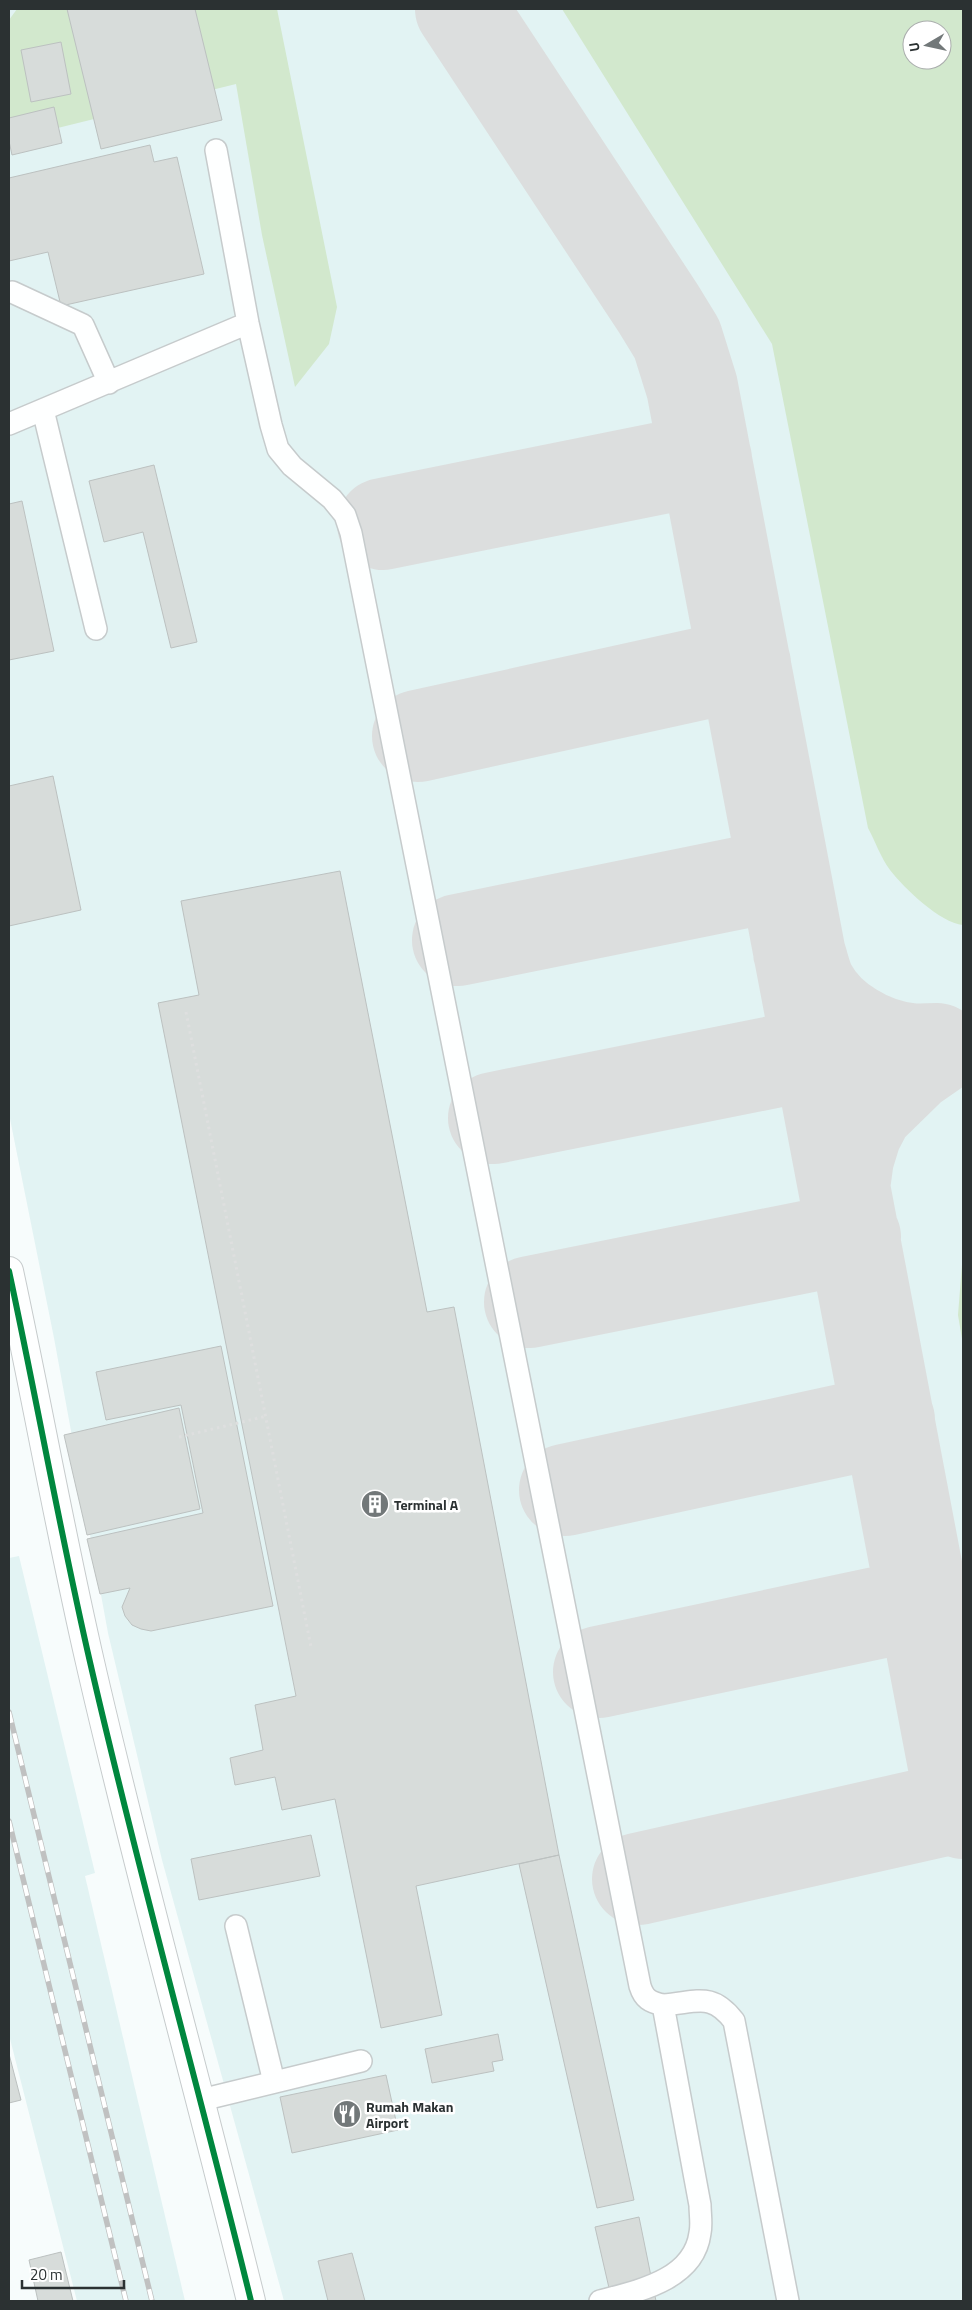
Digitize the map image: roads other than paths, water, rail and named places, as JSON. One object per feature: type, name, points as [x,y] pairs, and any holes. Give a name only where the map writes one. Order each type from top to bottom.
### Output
[{"type":"street","points":[[9,1271],[89,1660],[137,1860],[202,2100],[251,2301]]},
{"type":"lane","points":[[216,150],[248,323],[278,449],[292,466],[332,499],[344,516],[351,533],[640,1986],[643,1996],[652,2003],[663,2005],[708,2001],[723,2007],[734,2021],[788,2301]]},
{"type":"lane","points":[[12,292],[83,325],[109,383]]},
{"type":"lane","points":[[9,424],[248,323]]},
{"type":"lane","points":[[43,410],[96,629]]},
{"type":"lane","points":[[236,1926],[274,2082]]},
{"type":"lane","points":[[600,2301],[656,2284],[676,2274],[691,2257],[700,2234],[700,2205],[663,2005]]},
{"type":"lane","points":[[202,2100],[362,2061]]},
{"type":"railway","points":[[9,1712],[152,2301]]},
{"type":"railway","points":[[9,1821],[126,2301]]},
{"type":"place","name":"Terminal A","points":[[375,1504]]},
{"type":"place","name":"Rumah Makan Airport","points":[[347,2114]]}]
